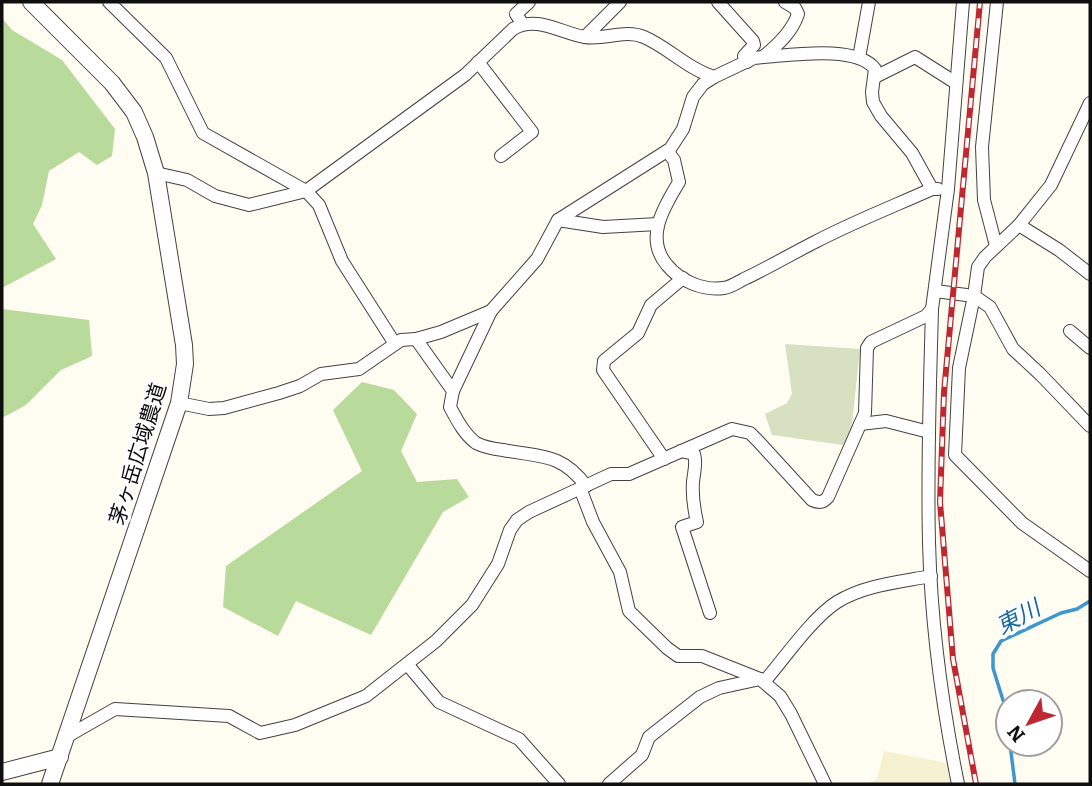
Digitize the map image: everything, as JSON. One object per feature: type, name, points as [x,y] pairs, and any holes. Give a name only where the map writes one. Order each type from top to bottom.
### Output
[{"type":"street","name":"茅ヶ岳広域農道","points":[[31,2],[112,83],[134,112],[145,137],[156,173],[185,364],[179,403],[50,784]]},
{"type":"street","points":[[109,2],[166,58],[203,134],[306,191],[318,205],[342,261],[395,344]]},
{"type":"street","points":[[522,23],[516,14],[529,2]]},
{"type":"street","points":[[585,37],[620,2]]},
{"type":"street","points":[[718,2],[753,41],[754,44],[744,56],[747,62]]},
{"type":"street","points":[[764,57],[786,36],[796,20],[798,14],[795,8],[785,2]]},
{"type":"street","points":[[859,58],[869,2]]},
{"type":"street","points":[[958,784],[943,700],[931,576],[929,432],[932,309],[948,189],[962,2]]},
{"type":"street","points":[[996,246],[984,200],[982,147],[997,2]]},
{"type":"street","points":[[156,173],[187,180],[215,196],[248,205],[306,191],[465,75],[522,23],[532,22],[585,37],[632,34],[644,37],[702,73],[714,76]]},
{"type":"street","points":[[825,784],[792,714],[780,696],[762,681],[702,656],[678,656],[629,611],[620,572],[593,522],[583,487],[574,470],[561,461],[478,444],[468,436],[450,407],[453,391],[492,311],[537,259],[558,220],[677,141],[683,130],[692,97],[714,76],[764,57],[845,54],[869,62],[875,69],[873,102],[881,117],[912,153],[932,189]]},
{"type":"street","points":[[875,77],[915,57],[956,83]]},
{"type":"street","points":[[478,62],[532,132],[501,156]]},
{"type":"street","points":[[1090,103],[1051,185],[1019,225],[978,267],[959,369],[955,455],[1022,523],[1090,570]]},
{"type":"street","points":[[667,150],[674,160],[679,183],[665,204],[658,224],[658,247],[663,261],[673,272],[691,284],[710,288],[725,288],[775,265],[815,241],[932,189],[948,189]]},
{"type":"street","points":[[558,220],[603,227],[658,224]]},
{"type":"street","points":[[1019,225],[1059,250],[1090,274]]},
{"type":"street","points":[[664,459],[602,365],[638,333],[651,305],[683,278]]},
{"type":"street","points":[[935,291],[974,296],[990,307],[1013,349],[1089,422]]},
{"type":"street","points":[[66,737],[115,709],[229,716],[260,733],[271,732],[321,716],[366,696],[436,640],[472,605],[498,564],[506,540],[517,520],[611,474],[629,474],[732,429],[750,433],[803,492],[819,503],[828,497],[864,413],[867,348],[871,342],[926,316],[932,309]]},
{"type":"street","points":[[179,403],[224,408],[300,386],[321,374],[359,369],[401,340],[441,332],[492,311]]},
{"type":"street","points":[[1070,331],[1090,348]]},
{"type":"street","points":[[416,339],[453,391]]},
{"type":"street","points":[[860,424],[886,421],[929,432]]},
{"type":"street","points":[[681,451],[694,454],[696,464],[693,503],[697,522],[682,527],[710,613]]},
{"type":"street","points":[[609,784],[642,755],[649,737],[700,697],[719,688],[762,681],[824,611],[838,601],[869,588],[931,576]]},
{"type":"street","points":[[407,664],[439,702],[519,739],[559,784]]},
{"type":"street","points":[[2,772],[60,757]]},
{"type":"shaded area","points":[[884,751],[947,763],[951,784],[867,784],[877,779]]},
{"type":"green space","points":[[2,18],[12,30],[62,60],[115,129],[112,156],[97,165],[79,152],[49,171],[42,205],[33,224],[56,259],[2,288]]},
{"type":"green space","points":[[2,309],[89,320],[92,356],[61,370],[26,405],[2,418]]},
{"type":"green space","points":[[785,344],[860,349],[851,433],[843,445],[772,435],[765,414],[787,403],[792,394]]},
{"type":"green space","points":[[362,382],[394,390],[417,414],[401,451],[417,482],[457,479],[469,497],[443,512],[371,635],[296,601],[278,636],[223,607],[226,566],[362,471],[333,410]]},
{"type":"waterway","name":"東川","points":[[999,688],[993,668],[993,654],[1001,641],[1090,601]]},
{"type":"waterway","name":"東川","points":[[1012,758],[1015,784]]},
{"type":"railway","points":[[976,784],[953,659],[940,502],[944,392],[980,2]]}]
